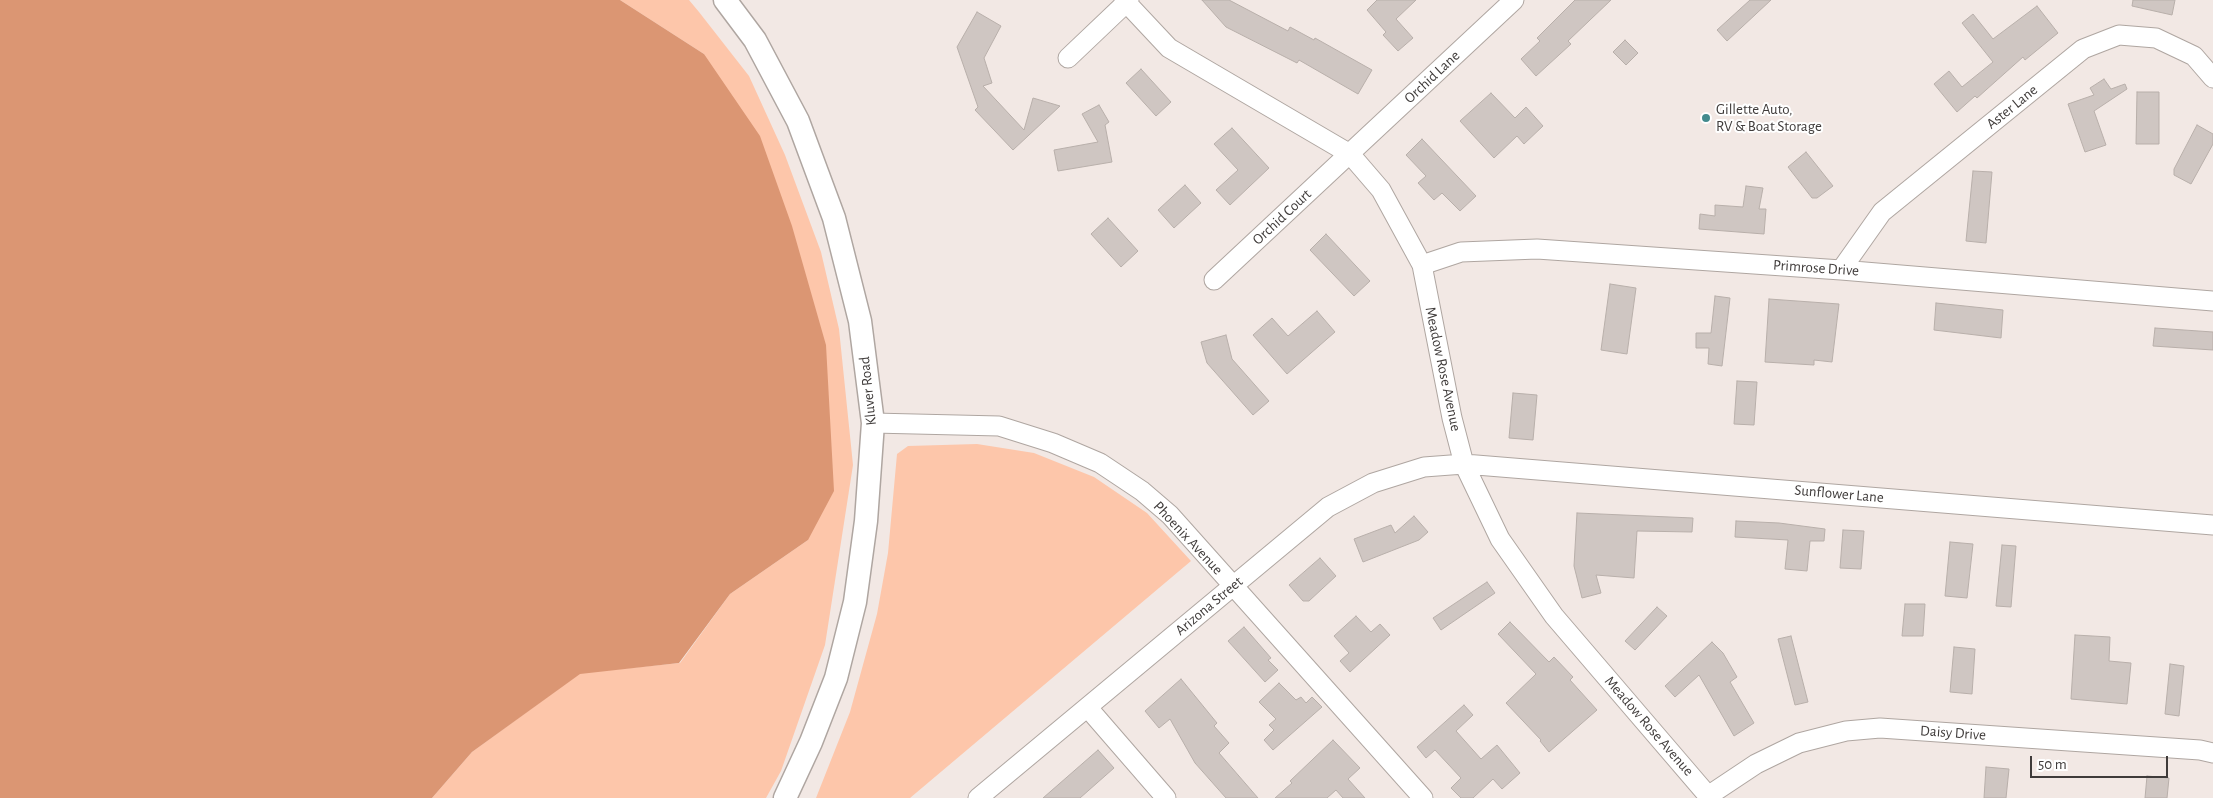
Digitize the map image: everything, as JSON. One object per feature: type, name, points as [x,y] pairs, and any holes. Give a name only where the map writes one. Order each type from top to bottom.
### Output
[{"type":"street","name":"Kluver Road","points":[[725,0],[755,40],[798,121],[834,218],[860,321],[873,423],[866,521],[855,602],[836,678],[811,742],[785,798]]},
{"type":"street","name":"Orchid Lane","points":[[1350,154],[1514,0]]},
{"type":"street","name":"Meadow Rose Avenue","points":[[1126,1],[1170,48],[1350,154],[1381,190],[1422,265],[1452,418],[1464,464],[1500,538],[1554,616],[1709,797]]},
{"type":"street","points":[[1068,58],[1126,1]]},
{"type":"street","name":"Aster Lane","points":[[1840,270],[1882,212],[2083,49],[2119,35],[2156,38],[2194,56],[2213,78]]},
{"type":"street","name":"Orchid Court","points":[[1214,280],[1350,154]]},
{"type":"street","name":"Primrose Drive","points":[[1422,265],[1462,252],[1537,249],[1840,270],[2213,300]]},
{"type":"street","name":"Phoenix Avenue","points":[[873,423],[999,426],[1053,443],[1100,463],[1142,491],[1170,515],[1423,798]]},
{"type":"street","name":"Sunflower Lane","points":[[1464,464],[2213,525]]},
{"type":"street","name":"Arizona Street","points":[[978,798],[1328,507],[1373,483],[1424,467],[1464,464]]},
{"type":"street","points":[[1088,708],[1166,798]]},
{"type":"street","name":"Daisy Drive","points":[[1709,797],[1756,764],[1799,743],[1855,730],[1880,728],[2191,749],[2213,753]]},
{"type":"shaded area","points":[[0,0],[620,0],[704,54],[760,136],[792,226],[826,345],[834,491],[808,540],[730,594],[679,663],[580,674],[472,752],[432,798],[0,798]]},
{"type":"shaded area","points":[[620,0],[689,0],[699,12],[749,76],[785,155],[821,252],[839,329],[853,465],[825,645],[781,771],[766,798],[432,798],[472,752],[580,673],[680,663],[730,594],[808,540],[704,54]]},
{"type":"shaded area","points":[[977,444],[1034,453],[1094,477],[1147,513],[1191,561],[910,798],[816,798],[850,712],[877,614],[888,553],[897,454],[908,446]]},
{"type":"building","points":[[1202,0],[1229,0],[1288,31],[1290,27],[1314,40],[1315,38],[1372,70],[1358,94],[1299,60],[1297,63],[1226,27]]},
{"type":"building","points":[[1377,0],[1416,0],[1396,19],[1413,38],[1398,51],[1383,35],[1386,32],[1367,10]]},
{"type":"building","points":[[1575,0],[1611,0],[1568,41],[1571,44],[1536,76],[1521,59],[1540,41],[1537,38]]},
{"type":"building","points":[[1750,0],[1771,0],[1727,41],[1717,30]]},
{"type":"building","points":[[2133,0],[2175,0],[2172,15],[2132,6]]},
{"type":"building","points":[[2037,6],[2058,33],[2025,60],[2023,57],[1977,98],[1975,96],[1957,112],[1934,84],[1949,71],[1962,87],[1993,62],[1962,23],[1973,14],[1993,39]]},
{"type":"building","points":[[977,12],[1001,26],[984,58],[992,83],[983,86],[1024,130],[1033,98],[1060,106],[1013,150],[975,110],[978,107],[957,47]]},
{"type":"building","points":[[1625,40],[1638,53],[1626,65],[1613,52]]},
{"type":"building","points":[[1141,69],[1171,102],[1156,116],[1126,83]]},
{"type":"building","points":[[2104,79],[2111,89],[2125,84],[2127,89],[2094,111],[2106,145],[2085,152],[2068,104],[2094,95],[2090,88]]},
{"type":"building","points":[[2137,92],[2159,92],[2159,144],[2136,144]]},
{"type":"building","points":[[1491,93],[1515,118],[1526,107],[1543,126],[1524,144],[1517,136],[1494,158],[1460,121]]},
{"type":"building","points":[[1099,105],[1109,122],[1105,125],[1112,162],[1058,171],[1054,150],[1098,142],[1082,114]]},
{"type":"building","points":[[2197,125],[2213,134],[2213,144],[2191,184],[2174,175],[2174,169]]},
{"type":"building","points":[[1232,128],[1269,168],[1230,205],[1216,190],[1238,170],[1214,144]]},
{"type":"building","points":[[1422,139],[1476,196],[1460,211],[1442,193],[1434,200],[1418,183],[1426,176],[1406,155]]},
{"type":"building","points":[[1806,152],[1833,186],[1817,198],[1812,198],[1788,167]]},
{"type":"building","points":[[1973,171],[1992,172],[1986,243],[1966,241]]},
{"type":"building","points":[[1185,185],[1201,203],[1174,228],[1158,210]]},
{"type":"building","points":[[1746,186],[1763,188],[1759,209],[1766,209],[1764,234],[1699,229],[1700,214],[1715,216],[1715,205],[1743,207]]},
{"type":"building","points":[[1108,218],[1138,251],[1121,267],[1091,234]]},
{"type":"building","points":[[1326,234],[1370,281],[1354,296],[1310,250]]},
{"type":"building","points":[[1610,284],[1636,288],[1627,354],[1601,350]]},
{"type":"building","points":[[1715,296],[1730,298],[1722,366],[1708,364],[1709,348],[1696,348],[1696,333],[1711,333]]},
{"type":"building","points":[[1769,299],[1839,304],[1832,362],[1814,360],[1814,365],[1765,362]]},
{"type":"building","points":[[1936,303],[2003,310],[2001,338],[1934,330]]},
{"type":"building","points":[[1317,311],[1335,332],[1287,374],[1253,335],[1272,318],[1288,336]]},
{"type":"building","points":[[2155,328],[2213,332],[2213,350],[2153,346]]},
{"type":"building","points":[[1226,335],[1232,359],[1269,401],[1253,415],[1207,363],[1201,342]]},
{"type":"building","points":[[1737,381],[1757,382],[1754,425],[1734,424]]},
{"type":"building","points":[[1513,393],[1537,395],[1533,440],[1509,438]]},
{"type":"building","points":[[1577,513],[1693,518],[1692,532],[1637,531],[1634,578],[1596,575],[1601,593],[1582,598],[1574,566]]},
{"type":"building","points":[[1414,516],[1428,532],[1419,540],[1363,562],[1354,539],[1391,525],[1395,533]]},
{"type":"building","points":[[1736,521],[1779,523],[1825,529],[1824,541],[1810,541],[1807,571],[1785,569],[1788,540],[1735,537]]},
{"type":"building","points":[[1843,530],[1864,531],[1861,569],[1840,568]]},
{"type":"building","points":[[1950,542],[1973,544],[1967,598],[1945,596]]},
{"type":"building","points":[[2002,545],[2016,546],[2011,607],[1996,606]]},
{"type":"building","points":[[1320,558],[1336,576],[1309,601],[1303,601],[1289,585]]},
{"type":"building","points":[[1487,582],[1495,593],[1441,630],[1433,618]]},
{"type":"building","points":[[1905,604],[1925,604],[1923,636],[1902,636]]},
{"type":"building","points":[[1657,607],[1667,616],[1635,650],[1625,641]]},
{"type":"building","points":[[1356,616],[1371,632],[1380,624],[1390,635],[1350,672],[1340,661],[1349,653],[1334,636]]},
{"type":"building","points":[[1510,622],[1549,662],[1554,657],[1573,677],[1570,680],[1597,710],[1549,752],[1541,740],[1506,703],[1536,674],[1498,634]]},
{"type":"building","points":[[1244,627],[1271,658],[1268,660],[1278,670],[1265,682],[1228,641]]},
{"type":"building","points":[[2075,635],[2110,637],[2109,661],[2131,663],[2127,704],[2071,699]]},
{"type":"building","points":[[1791,636],[1808,702],[1795,705],[1778,639]]},
{"type":"building","points":[[1712,642],[1723,653],[1737,677],[1730,682],[1754,723],[1734,736],[1699,675],[1675,697],[1665,686]]},
{"type":"building","points":[[1954,647],[1975,649],[1972,694],[1950,692]]},
{"type":"building","points":[[2170,664],[2184,666],[2179,716],[2165,714]]},
{"type":"building","points":[[1181,679],[1217,723],[1214,726],[1229,743],[1219,753],[1258,798],[1226,798],[1195,763],[1170,719],[1159,728],[1145,711]]},
{"type":"building","points":[[1279,683],[1296,700],[1301,697],[1306,703],[1312,697],[1322,707],[1273,750],[1264,740],[1274,730],[1269,725],[1276,719],[1259,702]]},
{"type":"building","points":[[1464,705],[1473,715],[1456,731],[1481,759],[1497,745],[1520,773],[1502,789],[1493,779],[1473,798],[1461,798],[1451,788],[1461,778],[1435,750],[1426,758],[1417,747]]},
{"type":"building","points":[[1333,740],[1360,768],[1348,779],[1365,798],[1343,798],[1336,790],[1327,798],[1275,798],[1292,783],[1290,781]]},
{"type":"building","points":[[1098,750],[1114,768],[1080,798],[1043,798]]},
{"type":"building","points":[[1986,767],[2009,769],[2006,798],[1984,798]]},
{"type":"building","points":[[2147,776],[2169,778],[2167,798],[2145,798]]},
{"type":"place","name":"Gillette Auto, RV & Boat Storage","points":[[1706,118]]}]
